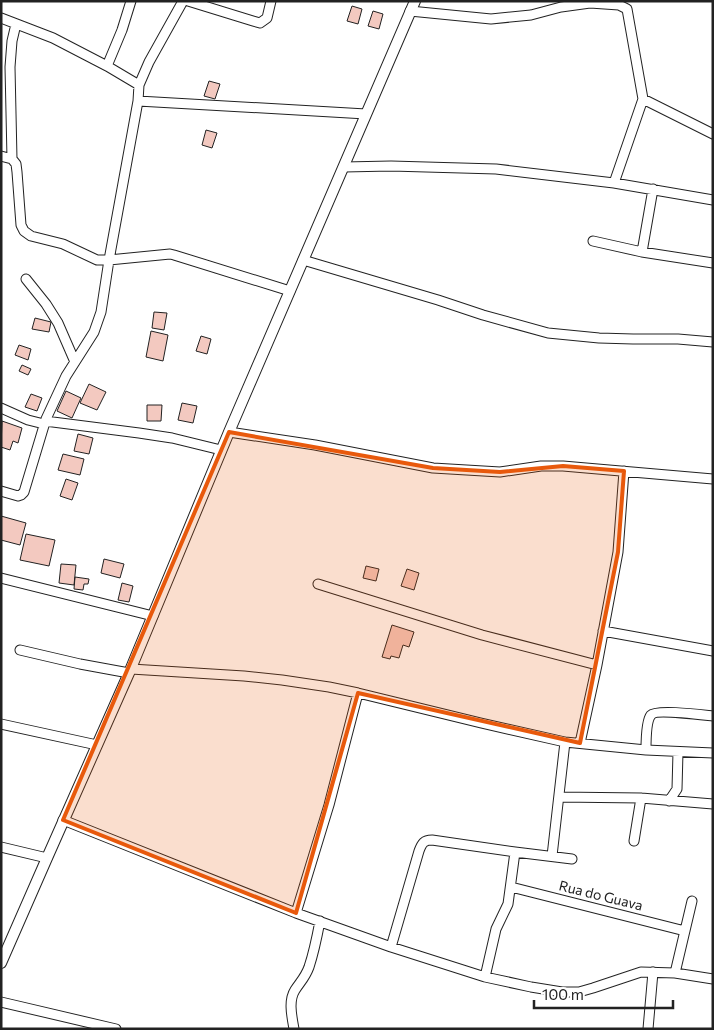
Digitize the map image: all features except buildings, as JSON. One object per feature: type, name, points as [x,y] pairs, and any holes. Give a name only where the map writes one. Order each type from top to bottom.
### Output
[{"type":"street","points":[[107,66],[122,30],[131,1]]},
{"type":"street","points":[[1,491],[18,496],[21,496],[24,492],[45,423],[66,376],[94,332],[101,312],[138,101],[139,85],[149,62],[183,1]]},
{"type":"street","points":[[188,1],[253,22],[260,22],[267,18],[271,1]]},
{"type":"street","points":[[1,963],[130,671],[229,432],[412,6],[490,19],[531,15],[561,6],[590,3],[619,5],[627,9],[643,98],[614,183]]},
{"type":"street","points":[[1,18],[53,38],[139,85]]},
{"type":"street","points":[[12,159],[10,67],[12,41],[16,24]]},
{"type":"street","points":[[643,98],[713,134]]},
{"type":"street","points":[[138,101],[366,114]]},
{"type":"street","points":[[1,156],[12,159],[16,164],[21,225],[31,236],[63,244],[96,260],[170,254],[290,291]]},
{"type":"street","points":[[344,166],[496,169],[614,183],[713,200]]},
{"type":"street","points":[[642,252],[653,189]]},
{"type":"street","points":[[593,241],[642,252],[713,263]]},
{"type":"street","points":[[303,260],[548,333],[598,338],[678,339],[713,342]]},
{"type":"street","points":[[26,279],[58,323],[75,362]]},
{"type":"street","points":[[1,408],[28,420],[172,438],[222,450]]},
{"type":"street","points":[[229,432],[315,444],[433,468],[500,472],[541,466],[563,466],[713,479]]},
{"type":"street","points":[[580,743],[618,552],[624,471]]},
{"type":"street","points":[[1,578],[153,616]]},
{"type":"street","points":[[318,584],[482,635],[597,665]]},
{"type":"street","points":[[603,632],[713,651]]},
{"type":"street","points":[[20,650],[80,664],[130,671],[244,676],[329,687],[565,742],[646,750],[713,753]]},
{"type":"street","points":[[296,913],[329,805],[358,693]]},
{"type":"street","points":[[646,750],[648,721],[650,716],[655,713],[713,716]]},
{"type":"street","points":[[1,724],[97,745]]},
{"type":"street","points":[[552,856],[565,742]]},
{"type":"street","points":[[669,800],[677,789],[678,752]]},
{"type":"street","points":[[677,789],[688,802]]},
{"type":"street","points":[[559,797],[641,798],[713,804]]},
{"type":"street","points":[[634,841],[641,798]]},
{"type":"street","points":[[64,820],[320,922],[485,977],[562,992],[578,992],[641,972],[675,973],[713,980]]},
{"type":"street","points":[[391,947],[413,870],[423,842],[426,840],[572,858]]},
{"type":"street","points":[[1,847],[46,858]]},
{"type":"street","points":[[485,977],[496,929],[508,904],[515,852]]},
{"type":"street","name":"Rua do Guava","points":[[511,887],[685,931]]},
{"type":"street","points":[[675,973],[692,901]]},
{"type":"street","points":[[294,1029],[292,998],[294,991],[302,982],[309,966],[320,922]]},
{"type":"street","points":[[648,1029],[653,972]]},
{"type":"street","points":[[1,1002],[116,1029]]},
{"type":"highlighted area","points":[[229,432],[433,468],[500,472],[563,466],[624,471],[618,552],[580,743],[358,693],[296,913],[63,820]]}]
